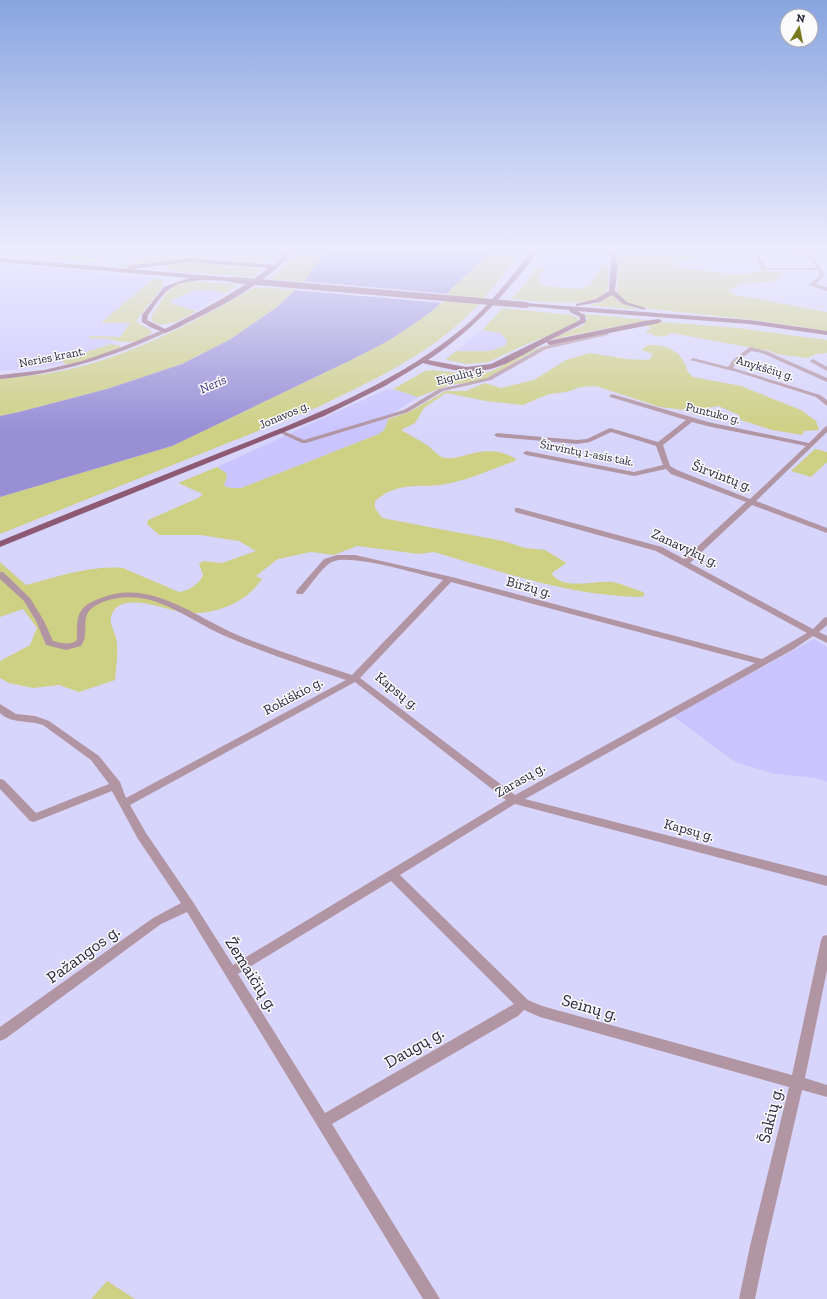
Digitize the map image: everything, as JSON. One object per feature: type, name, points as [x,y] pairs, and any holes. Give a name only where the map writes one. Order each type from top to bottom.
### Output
[{"type":"main road","points":[[151,309],[144,318],[144,321],[147,324],[165,331]]},
{"type":"main road","name":"Neries krant.","points":[[0,377],[82,364],[122,350],[210,309]]},
{"type":"main road","name":"Jonavos g.","points":[[0,544],[279,431],[363,394],[422,361],[447,344],[475,321],[486,309]]},
{"type":"main road","points":[[422,361],[454,368],[481,369],[493,366],[584,322],[583,316],[567,309]]},
{"type":"main road","points":[[573,309],[666,317],[749,322],[827,333]]},
{"type":"main road","points":[[647,309],[827,338]]},
{"type":"main road","points":[[532,346],[662,321],[710,320]]},
{"type":"street","name":"Eigulių g.","points":[[279,431],[304,442],[406,411],[441,390],[489,379],[544,348],[623,328],[648,325]]},
{"type":"street","points":[[730,368],[735,361],[750,349],[764,352],[827,380]]},
{"type":"street","name":"Anykščių g.","points":[[693,360],[730,368],[818,396],[827,404]]},
{"type":"street","points":[[813,361],[827,369]]},
{"type":"street","name":"Puntuko g.","points":[[612,396],[690,420],[811,445]]},
{"type":"street","points":[[660,445],[690,420]]},
{"type":"street","points":[[686,562],[811,445],[827,428]]},
{"type":"street","points":[[497,435],[577,442],[588,441],[610,430],[660,445]]},
{"type":"street","points":[[660,445],[667,467]]},
{"type":"street","name":"Širvintų 1-asis tak.","points":[[526,453],[634,474],[641,474],[657,468],[667,467]]},
{"type":"street","name":"Širvintų g.","points":[[667,467],[674,472],[827,531]]},
{"type":"street","name":"Zanavykų g.","points":[[518,510],[649,545],[686,562],[827,640]]},
{"type":"street","name":"Biržų g.","points":[[300,592],[327,561],[336,557],[355,557],[449,579],[764,662]]},
{"type":"street","name":"Kapsų g.","points":[[0,574],[27,600],[40,621],[50,643],[66,647],[78,644],[81,640],[81,617],[85,610],[92,604],[106,598],[123,595],[140,595],[166,602],[226,634],[269,651],[354,679],[367,685],[419,728],[514,800],[827,881]]},
{"type":"street","name":"Rokiškio g.","points":[[124,804],[354,679],[449,579]]},
{"type":"street","name":"Zarasų g.","points":[[230,973],[514,800],[764,662],[820,628],[827,620]]},
{"type":"street","name":"Žemaičių g.","points":[[0,706],[6,713],[14,717],[35,719],[46,723],[95,758],[116,785],[124,804],[142,836],[189,905],[432,1299]]},
{"type":"street","points":[[0,783],[34,818],[116,785]]},
{"type":"street","name":"Seinų g.","points":[[391,874],[523,1004],[540,1011],[827,1091]]},
{"type":"street","name":"Pažangos g.","points":[[0,1035],[157,921],[189,905]]},
{"type":"street","name":"Šakių g.","points":[[747,1299],[758,1246],[797,1083],[827,940]]},
{"type":"street","name":"Daugų g.","points":[[323,1122],[513,1012],[523,1004]]},
{"type":"shaded area","points":[[0,309],[118,309],[102,322],[130,323],[120,337],[91,336],[89,338],[109,339],[114,342],[61,361],[64,363],[0,371]]},
{"type":"shaded area","points":[[482,330],[500,332],[507,340],[506,345],[490,351],[456,351]]},
{"type":"shaded area","points":[[389,388],[418,397],[390,415],[385,429],[379,434],[241,488],[224,486],[227,477],[226,473],[217,467]]},
{"type":"shaded area","points":[[814,639],[827,647],[827,782],[816,778],[775,774],[735,762],[673,716]]},
{"type":"green space","points":[[118,309],[146,309],[136,321],[152,332],[142,339],[132,342],[89,338],[90,336],[120,337],[130,323],[101,323]]},
{"type":"green space","points":[[156,309],[189,309],[197,311],[169,324],[157,324],[152,321],[151,317]]},
{"type":"green space","points":[[217,309],[275,309],[231,339],[182,364],[107,389],[0,416],[0,379],[60,371],[117,355],[178,329]]},
{"type":"green space","points":[[435,309],[474,309],[452,330],[416,356],[377,378],[318,407],[0,534],[0,497],[172,446],[351,360],[388,341]]},
{"type":"green space","points":[[502,309],[571,315],[579,318],[579,320],[571,326],[520,347],[489,362],[467,364],[446,359],[456,351],[490,351],[506,345],[507,340],[500,333],[482,330]]},
{"type":"green space","points":[[649,309],[809,309],[827,312],[827,331],[762,321]]},
{"type":"green space","points":[[584,314],[648,320],[549,340],[584,325],[588,318]]},
{"type":"green space","points":[[664,322],[738,328],[827,340],[827,353],[816,354],[808,358],[777,354],[770,351],[672,333],[664,336],[658,336],[645,331],[652,328],[642,324]]},
{"type":"green space","points":[[111,344],[121,346],[111,352],[86,361],[65,364],[61,360]]},
{"type":"green space","points":[[554,344],[530,353],[489,378],[480,381],[449,385],[418,397],[393,389],[425,371],[433,370],[472,375],[489,372],[526,352]]},
{"type":"green space","points":[[648,345],[670,348],[682,359],[693,377],[741,386],[801,410],[816,421],[819,430],[803,431],[803,435],[772,430],[741,420],[739,415],[718,406],[693,411],[660,407],[596,386],[580,387],[567,392],[549,394],[523,405],[486,401],[446,393],[424,408],[415,423],[401,430],[428,446],[439,456],[445,458],[492,451],[504,453],[516,459],[515,461],[451,483],[402,487],[384,494],[375,501],[375,508],[382,518],[503,541],[525,548],[545,550],[565,562],[565,564],[552,574],[557,579],[564,582],[580,584],[613,582],[643,592],[645,595],[641,597],[615,596],[562,588],[511,575],[434,552],[419,554],[357,546],[334,555],[311,552],[278,559],[256,576],[262,579],[247,595],[229,606],[208,612],[186,613],[157,606],[135,603],[125,603],[117,607],[111,617],[117,648],[115,680],[79,692],[59,685],[33,688],[9,683],[0,678],[0,661],[30,645],[37,628],[23,609],[0,617],[0,562],[26,585],[74,572],[98,568],[123,568],[179,592],[186,590],[196,584],[203,575],[199,564],[203,561],[222,563],[256,551],[239,541],[200,535],[159,535],[147,524],[148,520],[198,498],[203,494],[178,483],[217,467],[226,473],[227,477],[224,486],[241,488],[379,434],[385,429],[388,419],[409,412],[446,391],[466,391],[485,383],[501,388],[534,380],[566,360],[589,353],[628,359],[649,360],[653,354],[641,350]]},
{"type":"green space","points":[[815,449],[827,452],[827,462],[811,477],[791,471]]},
{"type":"green space","points":[[107,1281],[135,1299],[91,1299]]},
{"type":"water","name":"Neris","points":[[275,309],[435,309],[388,341],[172,446],[0,497],[0,416],[107,389],[182,364],[231,339]]}]
